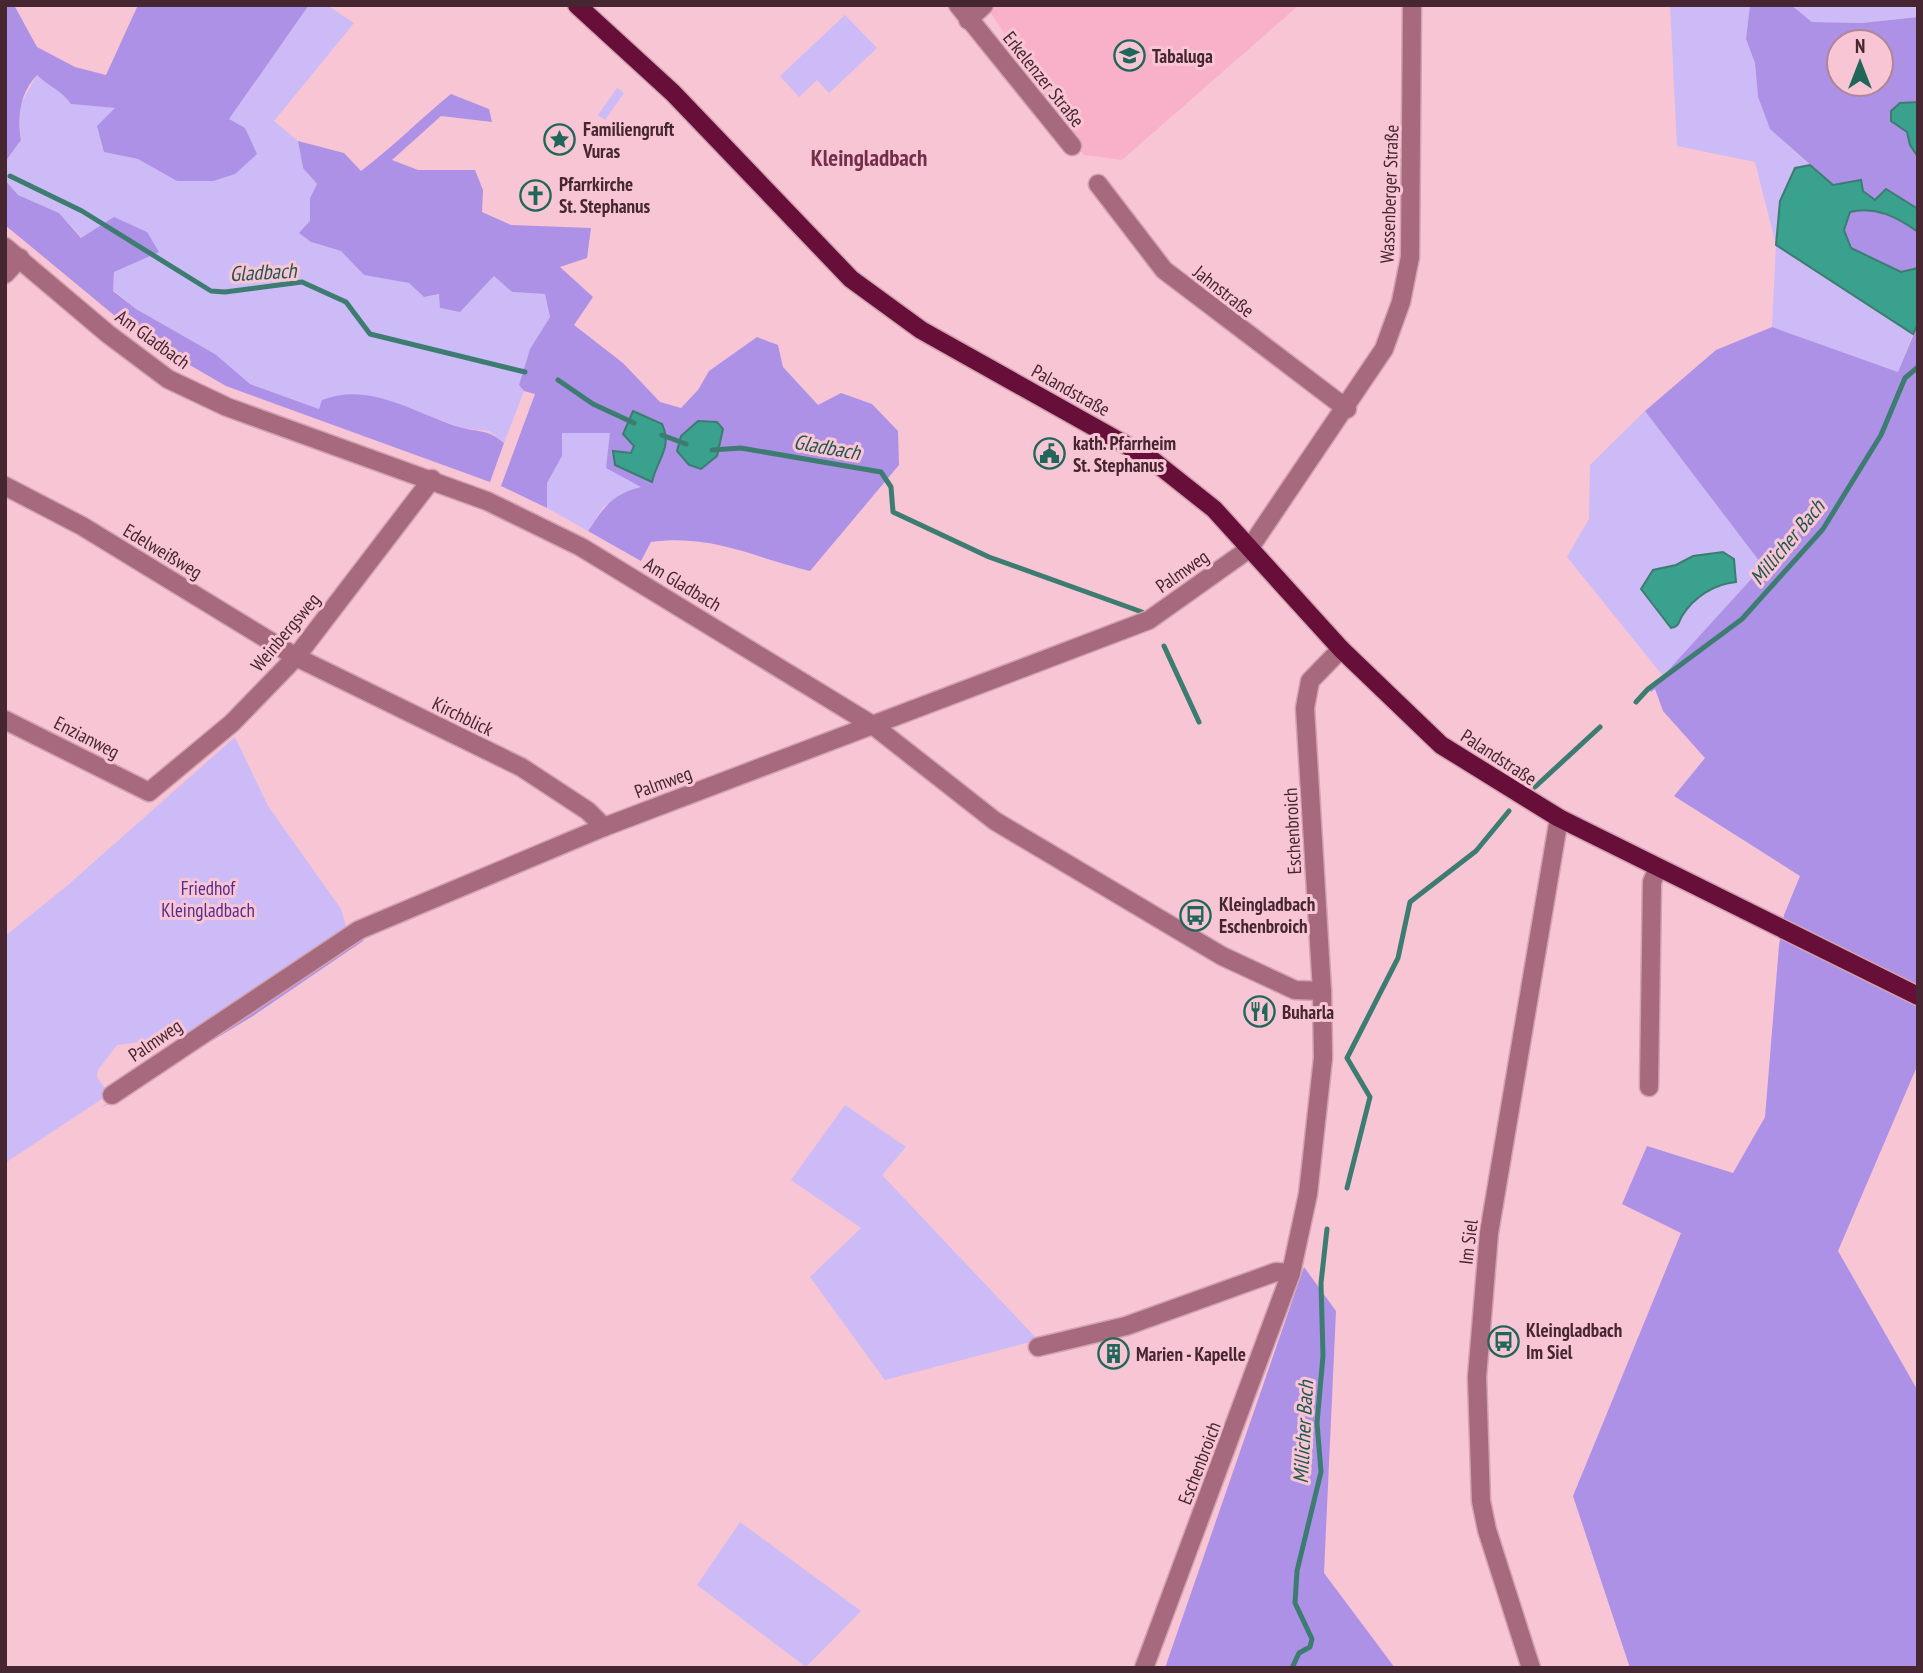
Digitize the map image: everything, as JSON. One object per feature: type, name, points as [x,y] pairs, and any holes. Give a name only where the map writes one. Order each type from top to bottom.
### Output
[{"type":"main road","name":"Palandstraße","points":[[585,7],[673,93],[851,279],[921,330],[1152,459],[1214,509],[1341,649],[1441,746],[1559,818],[1918,996]]},
{"type":"street","points":[[963,13],[984,5]]},
{"type":"street","name":"Wassenberger Straße","points":[[1249,550],[1384,349],[1401,302],[1410,257],[1412,5]]},
{"type":"street","name":"Erkelenzer Straße","points":[[963,13],[1072,146]]},
{"type":"street","name":"Jahnstraße","points":[[1098,184],[1164,270],[1346,409]]},
{"type":"street","points":[[5,274],[12,253]]},
{"type":"street","name":"Am Gladbach","points":[[12,253],[108,334],[168,379],[227,407],[487,501],[582,547],[874,726],[995,821],[1222,956],[1295,990],[1322,991]]},
{"type":"street","name":"Weinbergsweg","points":[[149,792],[232,723],[296,657],[432,479]]},
{"type":"street","name":"Edelweißweg","points":[[5,486],[82,526],[296,657]]},
{"type":"street","name":"Palmweg","points":[[112,1095],[359,930],[604,827],[1149,620],[1249,550]]},
{"type":"street","name":"Eschenbroich","points":[[1144,1668],[1291,1273],[1308,1194],[1323,1058],[1322,991],[1305,708],[1310,681],[1341,649]]},
{"type":"street","name":"Kirchblick","points":[[296,657],[521,767],[589,811],[604,827]]},
{"type":"street","name":"Enzianweg","points":[[5,720],[149,792]]},
{"type":"street","name":"Im Siel","points":[[1531,1668],[1490,1542],[1481,1501],[1477,1377],[1489,1233],[1559,818]]},
{"type":"street","points":[[1649,1087],[1652,882],[1658,868]]},
{"type":"street","points":[[1038,1347],[1126,1326],[1276,1272],[1291,1273]]},
{"type":"shaded area","points":[[5,5],[14,5],[37,47],[75,67],[106,75],[138,5],[309,5],[229,119],[245,128],[257,154],[235,174],[213,181],[177,181],[138,159],[104,152],[97,126],[115,108],[71,104],[37,75],[27,89],[21,105],[21,140],[5,162]]},
{"type":"shaded area","name":"Tabaluga","points":[[998,5],[1299,5],[1122,160],[1084,155],[990,12]]},
{"type":"shaded area","points":[[1750,5],[1791,5],[1812,22],[1862,23],[1918,17],[1918,209],[1886,189],[1875,200],[1863,191],[1860,180],[1833,185],[1770,129],[1758,97],[1755,63],[1746,39]]},
{"type":"shaded area","points":[[451,94],[489,109],[492,122],[441,116],[392,160],[418,170],[475,170],[483,190],[482,212],[511,225],[591,228],[587,258],[560,267],[593,297],[574,325],[623,363],[660,402],[681,408],[698,390],[709,371],[757,337],[778,345],[783,367],[818,405],[841,393],[872,404],[898,431],[899,465],[810,571],[732,548],[693,541],[651,542],[641,561],[588,531],[616,498],[641,487],[606,468],[610,433],[562,433],[562,456],[547,483],[547,508],[501,486],[535,394],[524,391],[519,385],[530,349],[550,317],[545,294],[512,292],[494,276],[460,312],[440,308],[439,294],[424,297],[409,283],[364,275],[341,251],[311,242],[299,233],[310,221],[310,198],[317,184],[303,168],[298,141],[344,153],[361,171]]},
{"type":"shaded area","points":[[1918,102],[1918,157],[1910,145],[1907,132],[1891,121],[1891,111],[1900,103]]},
{"type":"shaded area","points":[[1810,165],[1833,185],[1861,180],[1863,191],[1875,200],[1886,189],[1918,209],[1918,232],[1894,217],[1869,210],[1850,212],[1844,230],[1851,248],[1901,272],[1918,268],[1918,324],[1913,334],[1776,245],[1780,201],[1795,168]]},
{"type":"shaded area","points":[[5,180],[18,195],[59,213],[81,238],[114,217],[147,232],[159,252],[114,272],[113,291],[136,309],[215,354],[250,384],[319,409],[322,400],[339,395],[374,397],[459,427],[487,433],[504,443],[490,482],[226,386],[138,335],[5,225]]},
{"type":"shaded area","points":[[1860,210],[1890,216],[1918,232],[1918,268],[1901,272],[1851,248],[1844,230],[1850,212]]},
{"type":"shaded area","points":[[1918,324],[1918,1064],[1838,1251],[1918,1391],[1918,1668],[1630,1668],[1573,1496],[1681,1233],[1622,1204],[1647,1146],[1733,1173],[1765,1117],[1779,946],[1784,915],[1800,876],[1674,796],[1705,758],[1663,711],[1655,689],[1651,692],[1648,687],[1663,676],[1763,566],[1645,411],[1716,350],[1772,327],[1898,372]]},
{"type":"shaded area","points":[[633,411],[662,424],[665,432],[665,447],[652,482],[615,465],[613,451],[631,453],[634,446],[623,434]]},
{"type":"shaded area","points":[[698,421],[717,422],[723,429],[717,456],[701,469],[689,465],[677,451],[681,436]]},
{"type":"shaded area","points":[[1723,552],[1734,559],[1736,582],[1720,585],[1705,593],[1692,603],[1677,625],[1671,628],[1641,589],[1653,570],[1676,565],[1693,556]]},
{"type":"shaded area","points":[[367,932],[363,941],[253,1016],[101,1108],[173,1057]]},
{"type":"shaded area","points":[[1304,1267],[1336,1311],[1324,1573],[1395,1668],[1165,1668]]},
{"type":"green space","points":[[309,5],[327,5],[354,23],[274,121],[298,141],[303,168],[317,184],[310,198],[311,242],[341,251],[364,275],[410,283],[424,297],[440,294],[440,308],[460,312],[494,276],[512,292],[545,294],[550,317],[530,349],[519,385],[524,391],[504,443],[489,431],[462,428],[408,408],[319,409],[250,384],[215,354],[136,309],[113,290],[114,272],[124,267],[82,238],[59,213],[18,195],[5,180],[5,162],[21,140],[19,107],[37,75],[71,104],[115,108],[104,152],[138,159],[177,181],[229,119]]},
{"type":"green space","points":[[1670,5],[1750,5],[1746,39],[1755,63],[1758,97],[1770,129],[1810,165],[1795,168],[1776,245],[1755,162],[1677,146]]},
{"type":"green space","points":[[1791,5],[1918,5],[1918,17],[1862,23],[1812,22]]},
{"type":"green space","points":[[845,15],[877,48],[829,93],[817,80],[799,97],[780,76]]},
{"type":"green space","points":[[617,88],[624,93],[605,120],[598,115]]},
{"type":"green space","points":[[1776,245],[1913,334],[1898,372],[1772,327]]},
{"type":"green space","points":[[1645,411],[1763,566],[1663,676],[1567,557],[1589,519],[1590,465]]},
{"type":"green space","points":[[562,433],[611,433],[642,487],[604,506],[588,531],[547,508],[547,483],[562,456]]},
{"type":"green space","name":"Friedhof Kleingladbach","points":[[235,737],[268,806],[341,909],[346,927],[344,933],[188,1036],[117,1045],[98,1070],[97,1077],[104,1087],[114,1091],[5,1163],[5,936],[68,885]]},
{"type":"green space","points":[[845,1105],[906,1147],[882,1175],[1038,1340],[885,1380],[810,1277],[861,1228],[791,1180]]},
{"type":"green space","points":[[740,1522],[861,1611],[806,1667],[697,1585]]},
{"type":"waterway","name":"Gladbach","points":[[10,176],[82,211],[211,291],[225,292],[302,282],[346,302],[370,334],[525,372]]},
{"type":"waterway","name":"Millicher Bach","points":[[1636,702],[1648,689],[1742,619],[1823,529],[1881,435],[1905,378],[1918,367]]},
{"type":"waterway","name":"Gladbach","points":[[558,380],[593,404],[634,423]]},
{"type":"waterway","name":"Gladbach","points":[[662,435],[686,444]]},
{"type":"waterway","name":"Gladbach","points":[[712,450],[741,448],[881,472],[891,487],[893,512],[989,557],[1142,612]]},
{"type":"waterway","name":"Gladbach","points":[[1164,646],[1199,722]]},
{"type":"waterway","name":"Millicher Bach","points":[[1535,787],[1600,727]]},
{"type":"waterway","name":"Millicher Bach","points":[[1347,1188],[1370,1097],[1347,1058],[1398,958],[1410,902],[1476,851],[1509,811]]},
{"type":"waterway","name":"Millicher Bach","points":[[1292,1668],[1299,1653],[1310,1647],[1312,1639],[1295,1603],[1297,1571],[1321,1472],[1317,1423],[1323,1356],[1321,1283],[1327,1229]]},
{"type":"place","name":"Tabaluga","points":[[1129,56]]},
{"type":"place","name":"Familiengruft Vuras","points":[[560,140]]},
{"type":"place","name":"Pfarrkirche St. Stephanus","points":[[536,195]]},
{"type":"place","name":"kath. Pfarrheim St. Stephanus","points":[[1050,454]]},
{"type":"place","name":"Kleingladbach Eschenbroich","points":[[1196,915]]},
{"type":"place","name":"Buharla","points":[[1259,1012]]},
{"type":"place","name":"Kleingladbach Im Siel","points":[[1503,1341]]},
{"type":"place","name":"Marien - Kapelle","points":[[1113,1354]]},
{"type":"district","name":"Kleingladbach","points":[[869,157]]}]
